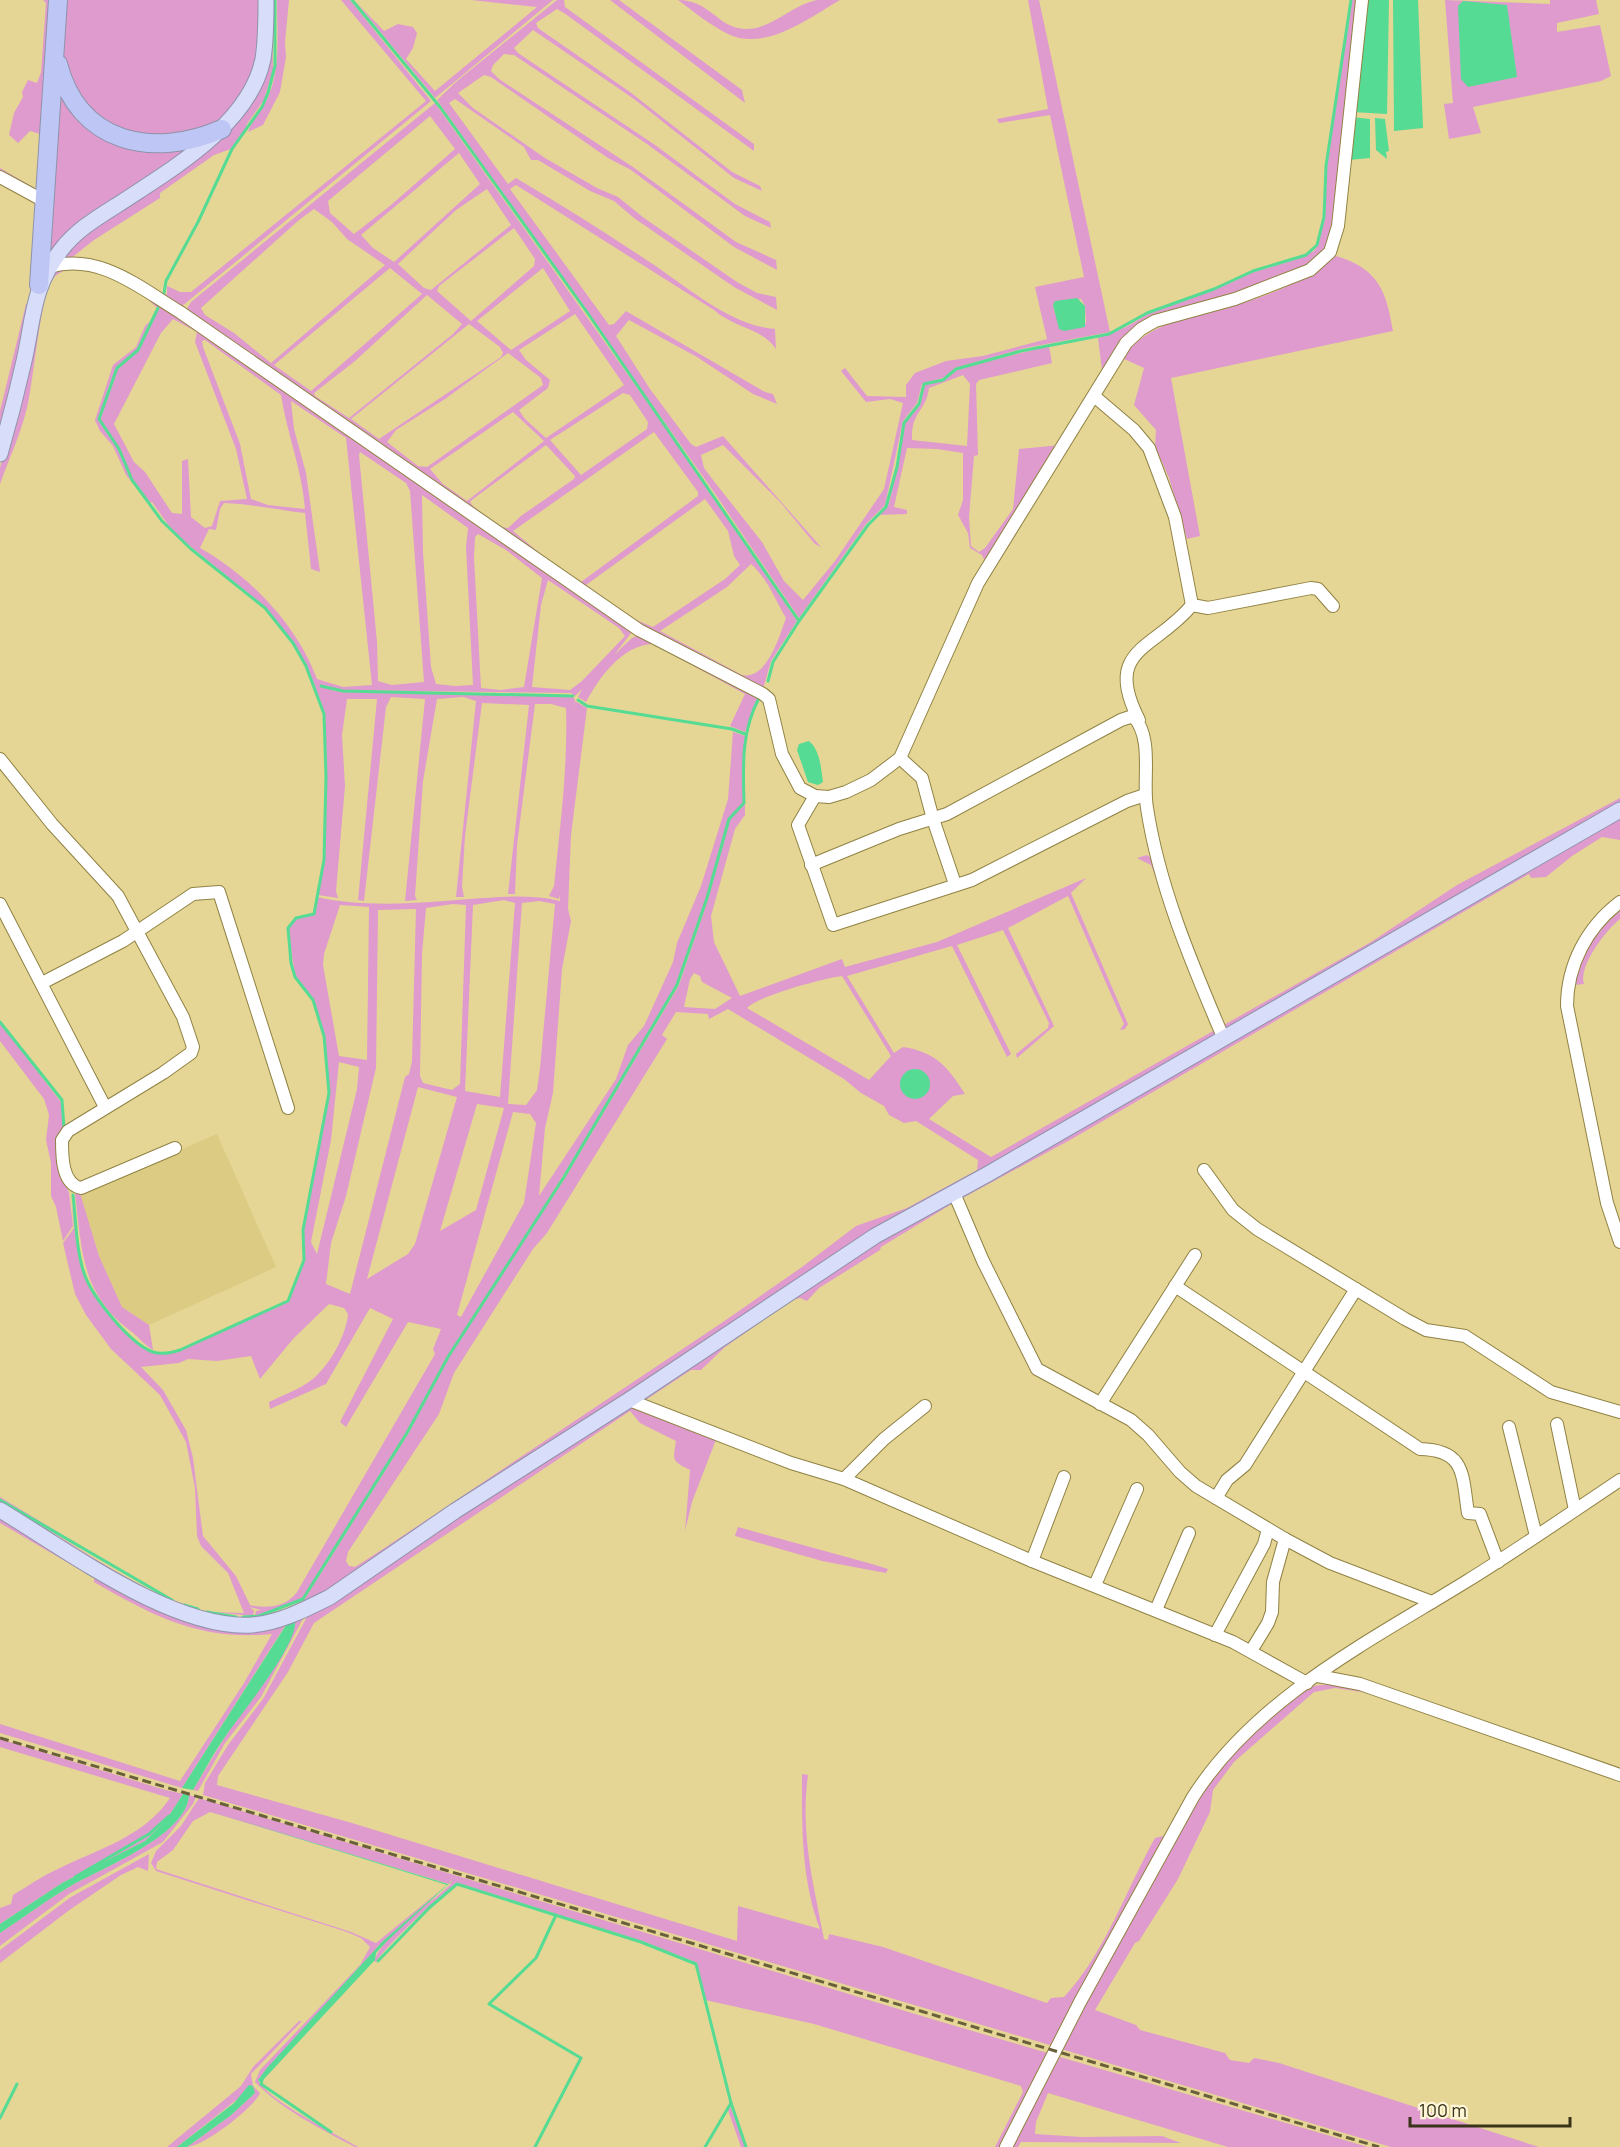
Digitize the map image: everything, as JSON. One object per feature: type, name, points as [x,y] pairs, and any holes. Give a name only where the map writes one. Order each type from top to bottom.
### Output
[{"type":"highway","points":[[39,285],[58,0]]},
{"type":"highway","points":[[56,42],[58,64],[67,91],[88,117],[109,133],[150,145],[188,141],[222,129]]},
{"type":"main road","points":[[0,454],[24,361],[39,285],[49,267],[80,230],[178,165],[222,129],[237,110],[259,71],[266,28],[266,0]]},
{"type":"main road","points":[[0,1510],[170,1609],[202,1619],[237,1625],[274,1622],[330,1597],[455,1511],[629,1400],[875,1236],[954,1193],[1620,810]]},
{"type":"street","points":[[49,267],[67,261],[88,263],[133,283],[180,312],[639,630],[763,694],[769,699],[782,754],[800,788],[815,796],[830,797],[871,780],[900,758],[978,583],[1120,351],[1147,325],[1174,314],[1234,299],[1304,273],[1330,252],[1338,226],[1362,0]]},
{"type":"street","points":[[0,177],[46,202]]},
{"type":"street","points":[[1094,396],[1134,430],[1149,448],[1175,517],[1192,605]]},
{"type":"street","points":[[1192,605],[1208,608],[1311,588],[1318,589],[1333,606]]},
{"type":"street","points":[[1192,605],[1137,652],[1128,669],[1126,688],[1146,745],[1145,795],[1159,870],[1223,1037]]},
{"type":"street","points":[[811,865],[899,829],[933,819],[976,799],[1121,720],[1133,716],[1140,723]]},
{"type":"street","points":[[900,758],[922,778],[955,884]]},
{"type":"street","points":[[0,759],[52,824],[107,882],[137,931],[183,1017],[193,1047],[191,1053],[162,1073],[79,1122],[62,1140],[65,1168],[74,1187],[81,1188],[175,1148]]},
{"type":"street","points":[[815,796],[798,825],[833,925],[972,879],[1127,801],[1145,795]]},
{"type":"street","points":[[42,983],[123,941],[193,894],[219,892],[288,1108]]},
{"type":"street","points":[[1620,902],[1596,925],[1580,951],[1569,979],[1567,1006],[1602,1182],[1620,1242]]},
{"type":"street","points":[[0,904],[105,1107]]},
{"type":"street","points":[[1204,1170],[1233,1210],[1257,1229],[1426,1330],[1465,1336],[1551,1392],[1620,1412]]},
{"type":"street","points":[[954,1193],[983,1261],[1037,1369],[1131,1420],[1148,1435],[1180,1472],[1216,1498],[1268,1529],[1330,1563],[1432,1602]]},
{"type":"street","points":[[1100,1404],[1195,1255]]},
{"type":"street","points":[[1175,1286],[1420,1449],[1439,1449],[1454,1459],[1461,1468],[1468,1513],[1480,1514],[1498,1562]]},
{"type":"street","points":[[1216,1498],[1227,1480],[1245,1465],[1356,1289]]},
{"type":"street","points":[[629,1400],[791,1463],[843,1479],[1032,1561],[1215,1635],[1313,1679],[1360,1684],[1620,1775]]},
{"type":"street","points":[[843,1479],[884,1438],[925,1406]]},
{"type":"street","points":[[1557,1424],[1575,1510]]},
{"type":"street","points":[[1509,1427],[1536,1536]]},
{"type":"street","points":[[1032,1561],[1064,1477]]},
{"type":"street","points":[[1006,2147],[1080,2002],[1197,1790],[1235,1741],[1313,1679],[1498,1562],[1620,1480]]},
{"type":"street","points":[[1095,1585],[1137,1489]]},
{"type":"street","points":[[1215,1635],[1264,1544],[1268,1529]]},
{"type":"street","points":[[1156,1610],[1189,1533]]},
{"type":"street","points":[[1251,1651],[1272,1612],[1273,1582],[1285,1539]]},
{"type":"shaded area","points":[[43,0],[54,0],[42,194],[0,174],[0,168],[36,189],[40,134],[30,131],[18,143],[9,135],[14,113],[23,97],[22,92],[28,80],[37,83],[41,72],[46,3]]},
{"type":"shaded area","points":[[65,0],[261,0],[257,64],[230,110],[220,120],[192,135],[124,134],[82,104],[62,58]]},
{"type":"shaded area","points":[[277,0],[289,0],[286,57],[280,92],[263,125],[248,132],[267,100],[273,84],[278,48]]},
{"type":"shaded area","points":[[341,0],[350,0],[431,101],[181,307],[164,295],[167,294],[167,286],[180,292],[191,292],[426,101]]},
{"type":"shaded area","points":[[354,0],[384,31],[398,24],[413,27],[417,33],[413,48],[406,59],[435,91],[537,7],[471,0],[553,0],[435,98]]},
{"type":"shaded area","points":[[557,0],[564,0],[565,7],[754,144],[754,151],[557,9],[536,23],[538,28],[630,92],[732,172],[760,186],[762,191],[734,178],[634,99],[533,30],[514,48],[518,53],[655,145],[735,204],[770,222],[771,228],[745,216],[647,144],[514,55],[504,54],[493,65],[491,71],[499,79],[633,167],[736,242],[776,260],[777,270],[734,247],[631,170],[608,158],[491,77],[484,75],[458,93],[473,108],[545,158],[597,188],[618,197],[644,218],[737,282],[757,293],[776,297],[777,310],[734,287],[634,218],[614,201],[590,191],[538,160],[531,160],[524,147],[455,99],[449,103],[508,184],[516,178],[616,240],[708,303],[741,320],[775,329],[776,349],[756,332],[730,321],[516,185],[510,189],[609,325],[614,324],[626,311],[765,392],[773,394],[777,404],[753,394],[697,357],[629,320],[616,336],[650,389],[691,444],[696,447],[723,436],[821,547],[815,544],[781,503],[723,445],[701,455],[704,468],[762,542],[784,581],[803,600],[835,561],[884,489],[903,403],[890,399],[866,402],[841,371],[845,368],[867,396],[906,397],[906,385],[915,373],[946,361],[983,356],[1047,339],[1035,287],[1084,277],[1050,115],[999,123],[997,119],[1048,109],[1028,0],[1039,0],[1110,332],[1025,348],[955,368],[946,377],[922,384],[917,403],[903,421],[885,505],[866,524],[799,618],[716,495],[437,100]],"holes":[[[1081,299],[1085,306],[1086,323],[1055,314],[1053,305]]]},
{"type":"shaded area","points":[[610,0],[619,0],[742,90],[745,103]]},
{"type":"shaded area","points":[[678,0],[698,4],[727,24],[744,29],[764,26],[817,0],[840,0],[801,23],[772,36],[757,39],[728,34]]},
{"type":"shaded area","points":[[1352,0],[1359,0],[1332,243],[1310,267],[1147,323],[1103,378],[1098,338],[1128,326],[1148,314],[1314,251],[1318,245],[1325,217],[1327,166]]},
{"type":"shaded area","points":[[1364,0],[1389,0],[1387,114],[1352,112]]},
{"type":"shaded area","points":[[1393,0],[1418,0],[1423,128],[1394,131]]},
{"type":"shaded area","points":[[1445,0],[1550,4],[1550,0],[1596,0],[1599,14],[1557,23],[1557,32],[1600,25],[1611,76],[1601,81],[1473,107],[1481,133],[1449,139],[1444,104],[1453,103]]},
{"type":"shaded area","points":[[1463,1],[1507,5],[1517,77],[1468,87],[1461,79],[1458,6]]},
{"type":"shaded area","points":[[272,19],[273,70],[264,100],[247,124],[245,133],[231,149],[214,155],[160,193],[160,198],[94,240],[70,259],[62,260],[80,238],[235,122]]},
{"type":"shaded area","points":[[59,89],[88,125],[194,145],[48,256]]},
{"type":"shaded area","points":[[435,103],[721,506],[797,621],[771,661],[763,689],[639,628],[186,310],[191,302]],"holes":[[[430,116],[455,149],[354,234],[330,213],[328,201]],[[459,153],[480,184],[394,262],[373,248],[361,235]],[[487,189],[511,225],[431,290],[424,288],[398,264],[456,210]],[[314,209],[332,222],[347,239],[385,265],[271,363],[234,333],[205,315],[201,308]],[[514,228],[535,259],[534,266],[471,321],[437,291],[439,286]],[[390,268],[422,294],[311,391],[274,365]],[[543,268],[570,311],[511,350],[477,321]],[[427,295],[462,324],[453,334],[349,418],[315,396],[314,393],[355,361]],[[575,314],[624,385],[546,438],[525,419],[519,410],[548,388],[550,380],[526,360],[519,350]],[[469,324],[500,347],[503,353],[501,357],[379,439],[351,419]],[[508,353],[541,378],[543,385],[427,467],[418,466],[387,442],[396,430],[445,399]],[[623,393],[630,395],[648,422],[647,429],[581,475],[550,440]],[[513,412],[544,441],[467,501],[443,484],[430,469]],[[654,432],[698,492],[698,496],[581,582],[554,565],[513,531]],[[546,445],[575,476],[508,528],[500,527],[470,502],[473,499]],[[705,499],[728,531],[734,556],[740,565],[725,579],[653,627],[634,619],[586,585]],[[751,564],[767,583],[786,618],[771,656],[758,671],[751,675],[742,675],[660,631],[727,587]]]},
{"type":"shaded area","points":[[1351,117],[1370,119],[1370,158],[1349,160]]},
{"type":"shaded area","points":[[1375,118],[1385,119],[1389,151],[1386,152],[1387,159],[1376,150]]},
{"type":"shaded area","points":[[1336,256],[1362,268],[1378,283],[1387,304],[1393,331],[1171,378],[1200,536],[1187,539],[1169,478],[1155,446],[1156,430],[1134,405],[1144,368],[1122,358],[1133,346],[1156,329],[1269,294],[1311,274]]},
{"type":"shaded area","points":[[84,265],[133,286],[629,628],[632,632],[614,655],[632,638],[639,635],[759,698],[745,732],[730,726],[745,694],[653,644],[631,650],[622,656],[605,673],[586,702],[578,697],[582,689],[575,696],[571,693],[342,690],[321,685],[334,691],[571,696],[575,699],[573,712],[575,701],[587,708],[571,835],[568,909],[571,921],[562,969],[553,1093],[545,1128],[539,1196],[616,1079],[628,1045],[644,1026],[673,962],[677,943],[701,886],[728,799],[733,732],[745,736],[744,803],[728,819],[706,898],[677,985],[618,1087],[495,1285],[447,1357],[406,1433],[303,1598],[255,1616],[256,1611],[261,1610],[250,1607],[254,1611],[253,1616],[210,1612],[244,1613],[228,1573],[201,1546],[197,1536],[195,1488],[186,1442],[160,1395],[111,1349],[86,1315],[75,1294],[63,1243],[74,1228],[71,1195],[79,1258],[90,1288],[108,1314],[138,1345],[154,1353],[172,1353],[289,1302],[304,1260],[303,1230],[329,1093],[324,1036],[314,1000],[295,976],[288,928],[296,918],[314,914],[317,897],[373,904],[492,897],[538,897],[560,901],[560,895],[559,899],[549,896],[554,886],[559,842],[565,775],[566,730],[566,708],[551,704],[535,704],[517,845],[515,894],[508,894],[529,705],[482,703],[465,836],[462,887],[464,897],[456,897],[476,701],[463,697],[437,699],[423,781],[415,896],[417,900],[405,901],[425,699],[391,697],[386,707],[364,901],[358,900],[377,699],[347,699],[342,735],[345,786],[336,891],[338,898],[318,895],[324,860],[327,777],[325,714],[307,666],[294,643],[265,607],[174,533],[152,502],[149,503],[126,475],[113,446],[100,431],[95,420],[113,365],[136,347],[145,326],[150,321],[137,350],[117,368],[108,389],[99,419],[110,438],[100,419],[118,369],[138,350],[158,309],[149,300],[122,282],[90,270],[75,268],[61,272],[51,281],[41,319],[27,409],[0,484],[0,468],[33,340],[44,283],[56,268]],"holes":[[[173,319],[197,332],[195,342],[236,449],[247,499],[220,501],[212,526],[205,528],[191,517],[188,459],[182,461],[182,514],[172,513],[145,472],[134,462],[114,424],[161,333]],[[205,340],[281,395],[301,480],[305,509],[268,505],[251,499],[240,444],[203,347],[202,341]],[[291,401],[346,438],[372,685],[343,687],[317,679],[297,640],[270,604],[237,573],[200,548],[209,529],[216,530],[220,509],[224,503],[305,513],[311,569],[320,572],[306,473],[294,429]],[[360,452],[406,483],[410,491],[424,682],[392,685],[378,681],[377,642]],[[422,495],[468,528],[466,547],[473,685],[436,684],[431,667],[423,552]],[[478,534],[506,550],[542,578],[524,687],[501,690],[481,688],[474,558],[475,537]],[[548,580],[619,628],[625,636],[582,681],[570,690],[532,687],[541,605]],[[504,900],[515,903],[500,1097],[465,1091],[473,905]],[[539,901],[555,904],[537,1090],[526,1105],[508,1104],[522,903]],[[453,904],[466,905],[460,1084],[452,1090],[423,1083],[420,1076],[422,954],[426,908]],[[340,905],[369,907],[367,1060],[339,1056],[323,965],[324,954]],[[416,909],[412,1061],[409,1074],[405,1077],[350,1294],[326,1284],[331,1243],[346,1196],[376,1068],[378,910]],[[339,1062],[359,1067],[357,1089],[317,1254],[311,1242],[331,1140]],[[418,1087],[457,1097],[415,1244],[408,1254],[367,1279]],[[477,1104],[504,1108],[476,1210],[440,1231]],[[513,1112],[530,1114],[536,1123],[524,1203],[461,1317],[457,1315]],[[329,1304],[344,1308],[348,1314],[342,1338],[324,1367],[308,1382],[269,1402],[270,1409],[326,1384],[370,1308],[393,1319],[340,1422],[346,1427],[408,1322],[441,1329],[433,1349],[435,1354],[297,1592],[282,1604],[269,1607],[250,1605],[236,1576],[203,1536],[193,1458],[186,1430],[163,1390],[141,1367],[179,1363],[188,1359],[217,1361],[251,1356],[260,1379],[293,1339]]]},
{"type":"shaded area","points":[[1077,298],[1085,306],[1085,327],[1064,331],[1059,329],[1053,305],[1055,301]]},
{"type":"shaded area","points":[[26,304],[31,306],[0,438],[0,411]]},
{"type":"shaded area","points":[[1049,346],[1052,363],[979,380],[976,384],[978,455],[974,456],[969,517],[971,546],[979,552],[985,548],[1013,509],[1019,449],[1061,445],[986,563],[982,555],[970,548],[968,533],[958,515],[963,500],[963,453],[907,448],[894,507],[907,510],[907,514],[876,515],[887,508],[905,423],[920,405],[925,385],[944,381],[957,370]],"holes":[[[963,375],[970,384],[967,446],[912,440],[914,423],[925,402],[929,388]]]},
{"type":"shaded area","points":[[809,741],[816,749],[821,765],[823,782],[818,785],[808,782],[797,750],[799,744]]},
{"type":"shaded area","points":[[1620,798],[1620,803],[1224,1030],[1222,1026],[1371,942],[1457,885]]},
{"type":"shaded area","points":[[745,803],[745,815],[735,829],[711,916],[714,942],[740,996],[842,959],[845,967],[937,942],[1086,878],[1071,893],[1128,1024],[1125,1029],[1120,1030],[1124,1024],[1068,896],[1008,928],[1054,1026],[1017,1058],[1016,1054],[1048,1028],[1049,1023],[1003,930],[957,945],[1011,1054],[1007,1057],[952,946],[847,976],[894,1053],[903,1047],[933,1057],[947,1069],[965,1094],[953,1096],[929,1119],[991,1157],[1215,1030],[1151,865],[1137,858],[1147,855],[1151,858],[1220,1036],[996,1165],[330,1589],[309,1601],[304,1600],[408,1434],[448,1357],[565,1178],[679,985],[708,899],[730,819]],"holes":[[[694,973],[700,976],[702,982],[732,998],[715,1009],[684,1007],[690,979]],[[842,976],[891,1056],[869,1080],[747,1008],[777,993]],[[728,1009],[844,1079],[861,1093],[884,1106],[889,1115],[904,1123],[916,1121],[978,1160],[977,1170],[907,1208],[856,1226],[723,1322],[380,1551],[355,1567],[349,1566],[346,1561],[348,1552],[439,1414],[454,1373],[533,1249],[547,1233],[667,1039],[662,1035],[676,1012],[708,1014],[709,1019]]]},
{"type":"shaded area","points":[[1620,817],[1620,840],[1602,837],[1572,856],[1546,877],[1531,878],[1529,874],[1070,1140],[959,1200],[957,1195]]},
{"type":"shaded area","points":[[1620,911],[1620,919],[1608,931],[1589,958],[1583,976],[1584,984],[1573,985],[1590,944],[1602,928]]},
{"type":"shaded area","points":[[0,1023],[64,1106],[63,1177],[69,1193],[73,1226],[63,1241],[56,1207],[51,1196],[51,1163],[46,1140],[49,1115],[44,1099],[0,1041]]},
{"type":"shaded area","points":[[915,1069],[926,1073],[930,1084],[926,1095],[915,1099],[904,1095],[900,1084],[904,1073]]},
{"type":"shaded area","points":[[217,1134],[276,1267],[149,1325],[122,1307],[99,1256],[80,1193]]},
{"type":"shaded area","points":[[80,1193],[99,1256],[122,1307],[149,1325],[153,1350],[113,1315],[92,1285],[82,1252],[75,1194]]},
{"type":"shaded area","points":[[953,1198],[955,1202],[819,1288],[807,1301],[800,1298],[792,1300],[725,1347],[701,1370],[691,1370],[641,1403],[637,1401],[837,1266]]},
{"type":"shaded area","points":[[632,1404],[717,1437],[692,1502],[685,1531],[690,1470],[676,1462],[674,1453],[676,1441],[640,1423],[630,1411],[314,1623],[288,1672],[218,1776],[217,1785],[352,1823],[737,1941],[738,1906],[820,1929],[809,1891],[804,1852],[802,1774],[808,1775],[807,1837],[824,1939],[828,1940],[829,1934],[883,1947],[1047,2003],[1051,1998],[1064,1997],[1078,1980],[1103,1941],[1155,1838],[1167,1835],[1053,2046],[203,1795],[205,1783],[228,1745],[263,1699],[309,1613]]},
{"type":"shaded area","points":[[0,1497],[162,1595],[45,1528],[146,1588],[174,1601],[201,1611],[228,1617],[253,1617],[248,1622],[180,1609],[0,1507],[0,1501],[23,1514],[0,1500]]},
{"type":"shaded area","points":[[0,1514],[207,1623],[290,1618],[182,1788],[0,1733],[0,1724],[180,1781],[244,1683],[272,1634],[222,1634],[200,1630],[158,1616],[94,1582],[94,1578],[0,1523]]},
{"type":"shaded area","points":[[738,1527],[888,1569],[886,1573],[822,1561],[735,1536]]},
{"type":"shaded area","points":[[305,1615],[261,1697],[225,1743],[198,1791],[193,1790],[226,1735],[266,1680],[286,1646],[295,1621]]},
{"type":"shaded area","points":[[295,1621],[294,1632],[279,1661],[222,1741],[193,1790],[182,1788],[288,1622]]},
{"type":"shaded area","points":[[1333,1684],[1381,1695],[1335,1688],[1314,1692],[1234,1762],[1213,1790],[1210,1812],[1178,1879],[1139,1941],[1135,1943],[1095,2010],[1136,2025],[1140,2030],[1225,2053],[1230,2060],[1249,2063],[1254,2058],[1279,2063],[1539,2147],[1391,2147],[1061,2049],[1196,1799],[1247,1734],[1312,1686]]},
{"type":"shaded area","points":[[0,1739],[183,1794],[167,1819],[145,1841],[62,1883],[0,1924],[0,1908],[11,1904],[13,1895],[52,1872],[134,1832],[147,1823],[170,1798],[0,1747]]},
{"type":"shaded area","points":[[183,1794],[189,1795],[185,1810],[159,1837],[60,1892],[0,1933],[0,1924],[62,1883],[145,1841],[167,1819]]},
{"type":"shaded area","points":[[189,1795],[196,1797],[193,1804],[163,1842],[69,1894],[0,1946],[0,1933],[60,1892],[159,1837],[185,1810]]},
{"type":"shaded area","points":[[199,1798],[1051,2054],[1002,2147],[995,2147],[1023,2092],[1021,2086],[814,2024],[705,2000],[697,1963],[642,1941],[464,1885],[457,1883],[439,1898],[401,1933],[376,1962],[374,1961],[379,1951],[397,1930],[450,1885],[452,1879],[449,1884],[210,1812],[193,1821],[173,1850],[157,1862],[156,1869],[351,1932],[376,1943],[447,1885],[383,1941],[258,2080],[264,2088],[288,2107],[358,2147],[355,2147],[289,2110],[255,2082],[260,2070],[360,1965],[370,1947],[361,1938],[347,1932],[156,1871],[151,1863],[156,1851],[181,1826]]},
{"type":"shaded area","points":[[210,1811],[448,1884],[454,1879],[386,1942],[376,1953],[375,1960],[264,2079],[262,2085],[258,2080],[267,2068],[383,1941],[447,1885]]},
{"type":"shaded area","points":[[149,1854],[148,1871],[138,1867],[121,1875],[68,1911],[0,1963],[0,1950],[71,1897]]},
{"type":"shaded area","points":[[299,2021],[302,2021],[251,2074],[253,2086],[260,2093],[248,2108],[216,2134],[187,2147],[230,2116],[255,2093],[240,2097],[177,2147],[167,2147],[241,2086],[253,2067]]},
{"type":"shaded area","points":[[1060,2057],[1368,2147],[1228,2147],[1048,2093],[1036,2122],[1035,2134],[1082,2137],[1162,2136],[1181,2143],[1021,2142],[1018,2147],[1010,2147]]},
{"type":"shaded area","points":[[249,2085],[253,2086],[255,2093],[230,2116],[187,2147],[177,2147],[234,2103]]},
{"type":"shaded area","points":[[730,2106],[746,2147],[741,2147],[728,2110]]},
{"type":"waterway","points":[[164,293],[166,281],[198,222],[232,149],[262,107],[268,93],[275,66],[275,0]]},
{"type":"waterway","points":[[352,0],[440,107],[589,315],[799,621],[773,662],[768,681]]},
{"type":"waterway","points":[[799,621],[868,525],[886,507],[897,467],[904,423],[919,404],[924,384],[943,380],[956,369],[1021,351],[1109,334],[1147,313],[1214,289],[1253,271],[1306,255],[1317,245],[1324,217],[1326,166],[1351,0]]},
{"type":"waterway","points":[[73,1195],[81,1264],[88,1283],[103,1306],[123,1330],[144,1347],[160,1353],[180,1350],[288,1301],[304,1260],[303,1230],[329,1093],[324,1036],[313,1000],[295,977],[291,963],[288,928],[296,918],[314,914],[324,860],[326,777],[324,714],[306,666],[293,643],[265,608],[191,549],[162,521],[132,480],[119,449],[99,419],[117,368],[138,350],[158,308]]},
{"type":"waterway","points":[[321,686],[343,691],[573,696]]},
{"type":"waterway","points":[[243,1617],[259,1616],[303,1599],[407,1433],[448,1357],[564,1177],[677,985],[707,898],[729,819],[744,803],[744,749],[749,724],[759,698]]},
{"type":"waterway","points":[[578,700],[587,706],[732,729],[745,734]]},
{"type":"waterway","points":[[0,1022],[62,1100],[64,1128]]},
{"type":"waterway","points":[[0,1500],[172,1600]]},
{"type":"waterway","points":[[184,1605],[198,1609]]},
{"type":"waterway","points":[[207,1612],[236,1617]]},
{"type":"waterway","points":[[75,1877],[149,1834],[169,1816]]},
{"type":"waterway","points":[[378,1961],[429,1908],[457,1884],[641,1942],[696,1964],[731,2103],[746,2147]]},
{"type":"waterway","points":[[535,2147],[581,2058],[489,2004],[536,1958],[556,1915]]},
{"type":"waterway","points":[[0,2118],[17,2084]]},
{"type":"waterway","points":[[261,2084],[331,2132]]},
{"type":"waterway","points":[[705,2147],[731,2103]]},
{"type":"railway","points":[[0,1738],[1379,2147]]}]
